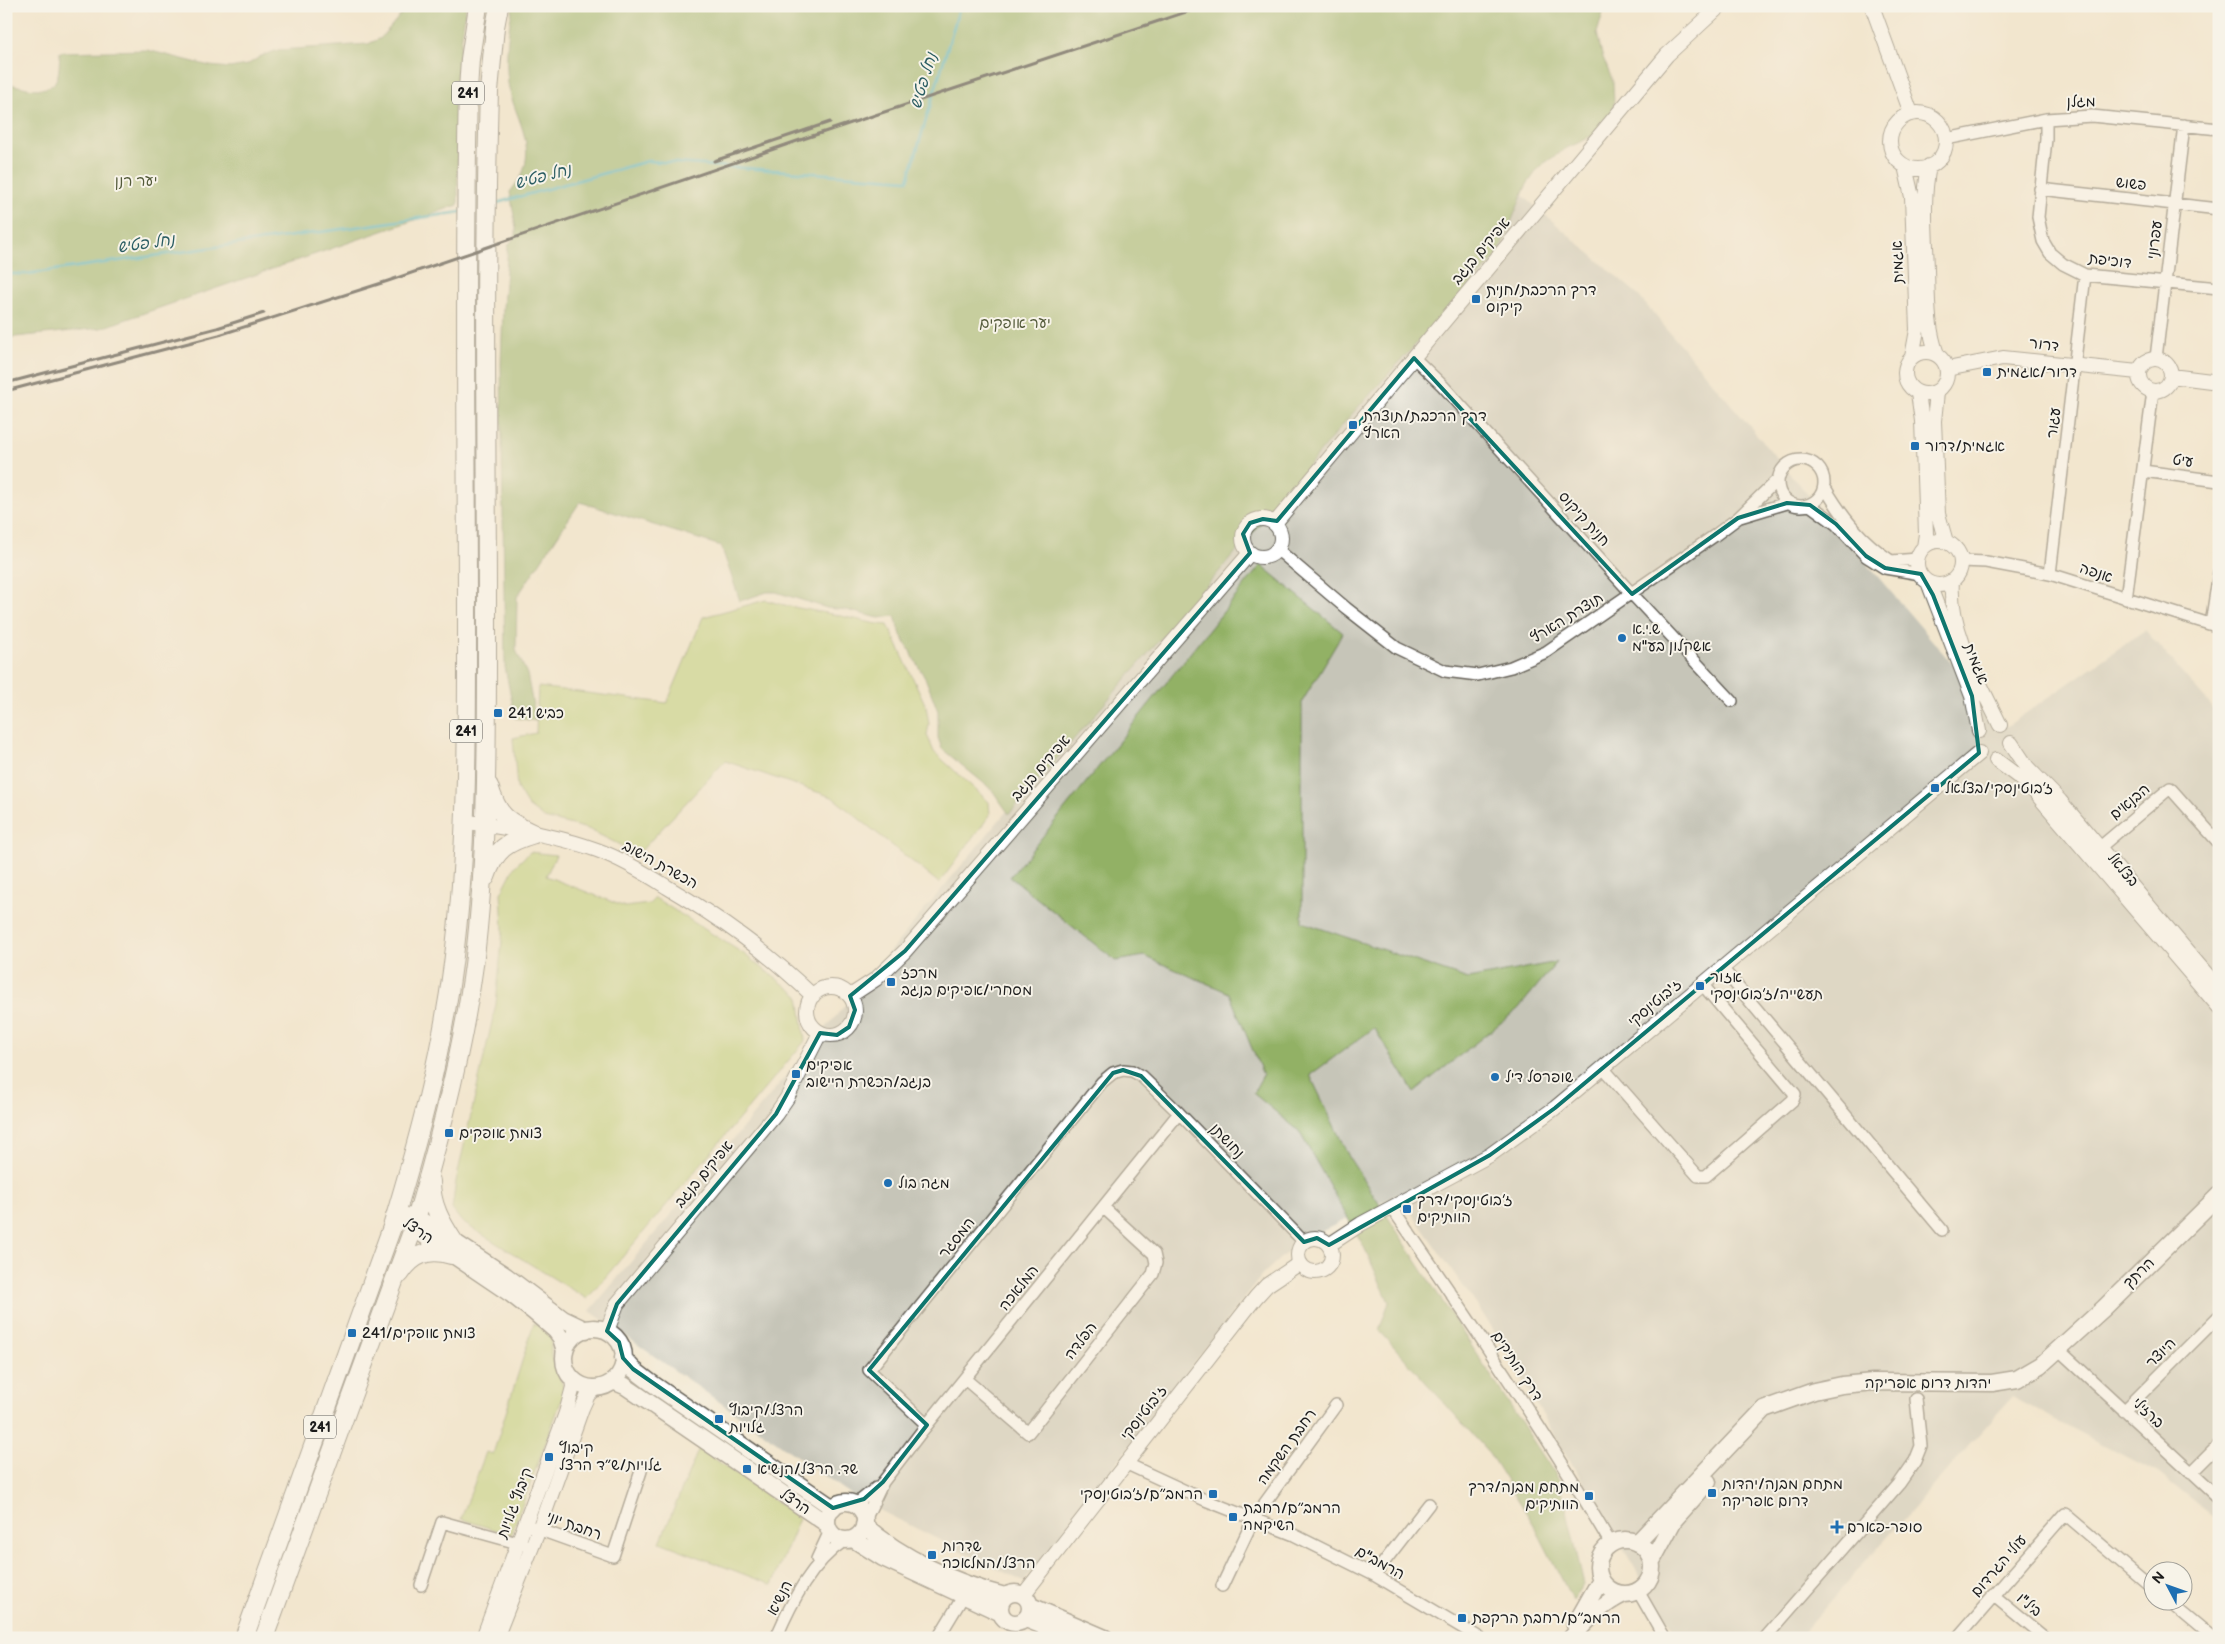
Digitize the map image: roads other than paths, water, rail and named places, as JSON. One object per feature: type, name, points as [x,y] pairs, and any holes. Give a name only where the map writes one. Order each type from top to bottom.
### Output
[{"type":"main road","name":"241","points":[[244,1638],[395,1216],[428,1095],[446,1008],[460,900],[464,821],[466,730],[467,180],[469,82],[478,6]]},
{"type":"main road","name":"241","points":[[264,1638],[414,1223],[448,1099],[466,1011],[476,947],[481,892],[486,776],[489,83],[499,6]]},
{"type":"main road","points":[[486,776],[494,802],[504,818],[534,834]]},
{"type":"main road","points":[[481,892],[490,865],[504,846],[514,840],[534,834]]},
{"type":"main road","points":[[393,1285],[407,1263],[416,1256],[453,1248],[433,1205],[431,1188],[432,1162]]},
{"type":"main road","name":"הרתך","points":[[2058,1349],[2104,1308],[2219,1195]]},
{"type":"main road","name":"הרצל","points":[[395,1216],[414,1223],[453,1248],[518,1285],[563,1319],[586,1330]]},
{"type":"main road","name":"הרצל","points":[[453,1248],[548,1323],[561,1338],[565,1351]]},
{"type":"main road","points":[[593,1328],[607,1332],[619,1342],[623,1358],[622,1367],[613,1381],[595,1388],[587,1387],[572,1379],[566,1371],[564,1361],[565,1351],[572,1338],[593,1328]]},
{"type":"main road","name":"יהדות דרום אפריקה","points":[[1637,1543],[1754,1417],[1764,1409],[1790,1398],[1833,1387],[1873,1382],[2005,1382],[2030,1373],[2058,1349]]},
{"type":"main road","name":"הרצל","points":[[623,1358],[633,1369],[650,1382],[833,1508]]},
{"type":"main road","name":"הרצל","points":[[613,1381],[626,1386],[829,1528]]},
{"type":"main road","name":"יהדות דרום אפריקה","points":[[1652,1561],[1674,1520],[1757,1426],[1790,1398]]},
{"type":"main road","points":[[865,1522],[861,1533],[849,1539],[839,1539],[829,1528],[828,1515],[833,1508],[844,1503],[855,1505],[863,1514],[865,1522],[892,1547],[970,1585],[1005,1596]]},
{"type":"main road","points":[[849,1539],[883,1558],[1001,1613]]},
{"type":"main road","points":[[1571,1638],[1597,1611],[1611,1600],[1631,1592],[1649,1580],[1652,1561],[1648,1553],[1637,1543],[1627,1540],[1611,1544],[1601,1556],[1598,1564],[1601,1580],[1607,1588],[1631,1592]]},
{"type":"main road","points":[[1566,1638],[1601,1580]]},
{"type":"main road","points":[[1027,1607],[1016,1623],[1011,1623],[1003,1617],[1000,1604],[1005,1596],[1012,1592],[1027,1607],[1073,1638]]},
{"type":"main road","points":[[1027,1607],[1104,1638]]},
{"type":"street","name":"אפיקים בנגב","points":[[1275,523],[1667,55],[1720,6]]},
{"type":"street","points":[[1872,6],[1911,113]]},
{"type":"street","points":[[1911,113],[1928,114],[1935,118],[1944,131],[1946,139],[1942,156],[1929,166],[1917,169],[1905,166],[1894,156],[1890,140],[1891,131],[1896,123],[1911,113]]},
{"type":"street","name":"מגלן","points":[[1946,139],[2046,119],[2092,116],[2219,129]]},
{"type":"street","name":"דוכיפת","points":[[2046,119],[2046,139],[2038,217],[2043,242],[2050,253],[2063,264],[2085,275],[2219,288]]},
{"type":"street","name":"עפרוני","points":[[2156,358],[2184,126]]},
{"type":"street","name":"אגמית","points":[[1905,166],[1912,197],[1917,330],[1912,357]]},
{"type":"street","name":"אגמית","points":[[1929,166],[1925,188],[1925,211],[1930,329],[1937,354]]},
{"type":"street","name":"פשוש","points":[[2040,190],[2219,209]]},
{"type":"street","name":"עגור","points":[[2050,574],[2085,275]]},
{"type":"street","points":[[1927,351],[1937,354],[1944,360],[1948,369],[1946,382],[1937,392],[1924,395],[1918,393],[1908,386],[1904,374],[1908,362],[1912,357],[1927,351]]},
{"type":"street","name":"חנית קיקוס","points":[[1414,358],[1443,386],[1732,701]]},
{"type":"street","name":"דרור","points":[[1948,369],[2003,358],[2138,372]]},
{"type":"street","points":[[2156,358],[2166,362],[2171,376],[2165,388],[2153,391],[2148,390],[2140,383],[2138,372],[2146,360],[2156,358]]},
{"type":"street","points":[[2171,376],[2219,382]]},
{"type":"street","points":[[2126,599],[2153,391]]},
{"type":"street","points":[[1810,505],[1836,524],[1866,556],[1885,568],[1942,584],[1952,581],[1959,572],[1961,562],[1956,550],[1946,542],[1940,527],[1938,514],[1934,421],[1937,392]]},
{"type":"street","points":[[1918,393],[1922,421],[1926,534],[1921,553],[1924,578]]},
{"type":"street","points":[[1824,486],[1822,494],[1810,505],[1802,507],[1787,503],[1778,490],[1778,479],[1782,468],[1788,464],[1802,460],[1816,465],[1821,471],[1824,486],[1841,515],[1874,549],[1891,561],[1921,553],[1935,542],[1946,542]]},
{"type":"street","name":"עיט","points":[[2143,471],[2219,481]]},
{"type":"street","name":"תוצרת הארץ","points":[[1278,550],[1397,648],[1444,670],[1478,675],[1511,667],[1546,652],[1632,594],[1738,518],[1778,479]]},
{"type":"street","name":"תוצרת הארץ","points":[[1738,518],[1787,503]]},
{"type":"street","points":[[1256,520],[1269,520],[1275,523],[1282,539],[1278,550],[1264,557],[1254,556],[1243,541],[1246,528],[1256,520]]},
{"type":"street","name":"אפיקים בנגב","points":[[850,996],[876,979],[905,951],[1250,552]]},
{"type":"street","name":"אנפה","points":[[1961,562],[1986,562],[2050,574],[2215,626]]},
{"type":"street","points":[[2215,626],[2219,572]]},
{"type":"street","name":"אגמית","points":[[1924,578],[1972,696],[1979,731]]},
{"type":"street","name":"אגמית","points":[[1952,581],[1952,606],[1958,627],[1975,672],[2000,725]]},
{"type":"street","points":[[1988,725],[2000,725],[2008,732],[2011,743],[2008,753],[1996,760],[1986,759],[1979,753],[1975,741],[1979,731],[1988,725]]},
{"type":"street","name":"בצלאל","points":[[2011,743],[2028,767],[2060,801],[2219,989]]},
{"type":"street","name":"ז'בוטינסקי","points":[[1329,1245],[1361,1224],[1490,1155],[1555,1108],[1979,753]]},
{"type":"street","name":"בצלאל","points":[[1996,760],[2028,784],[2219,1007]]},
{"type":"street","name":"הבנאים","points":[[2099,848],[2170,788],[2219,843]]},
{"type":"street","name":"הכשרת הישוב","points":[[464,821],[554,836],[599,850],[636,868],[742,935],[784,968],[813,996]]},
{"type":"street","points":[[1722,968],[1942,1230]]},
{"type":"street","points":[[1603,1068],[1698,1176],[1706,1176],[1793,1100],[1795,1094],[1702,984]]},
{"type":"street","points":[[829,987],[843,990],[850,996],[855,1010],[854,1019],[849,1027],[837,1034],[827,1035],[820,1033],[812,1026],[808,1018],[807,1008],[813,996],[820,990],[829,987]]},
{"type":"street","name":"אפיקים בנגב","points":[[607,1332],[617,1304],[776,1114],[787,1098],[820,1033]]},
{"type":"street","name":"נחושתן","points":[[1123,1070],[1132,1071],[1141,1076],[1180,1113],[1304,1242]]},
{"type":"street","name":"המסגר","points":[[927,1425],[869,1370],[1102,1082],[1113,1073],[1123,1070]]},
{"type":"street","name":"המלאכה","points":[[855,1505],[883,1482],[1180,1113]]},
{"type":"street","name":"הפלדה","points":[[965,1379],[1028,1433],[1153,1274],[1156,1263],[1154,1254],[1103,1207]]},
{"type":"street","name":"דרך הותיקים","points":[[1392,1208],[1440,1275],[1573,1479],[1611,1544]]},
{"type":"street","points":[[1317,1238],[1329,1245],[1332,1255],[1329,1265],[1325,1269],[1314,1272],[1308,1271],[1300,1263],[1298,1254],[1304,1242],[1317,1238]]},
{"type":"street","name":"ז'בוטינסקי","points":[[1027,1607],[1125,1463],[1256,1297],[1266,1285],[1300,1263]]},
{"type":"street","name":"היוצר","points":[[2124,1411],[2219,1316]]},
{"type":"street","name":"ברזילי","points":[[2058,1349],[2219,1498]]},
{"type":"street","name":"קיבוץ גלויות","points":[[496,1638],[524,1544],[525,1524],[566,1413],[573,1387],[572,1379]]},
{"type":"street","name":"קיבוץ גלויות","points":[[483,1638],[524,1544],[539,1529],[582,1408],[588,1395],[595,1388]]},
{"type":"street","points":[[1765,1638],[1899,1484],[1915,1461],[1921,1446],[1916,1399]]},
{"type":"street","name":"רחבת השקמה","points":[[1222,1586],[1254,1518],[1336,1405]]},
{"type":"street","points":[[2191,1473],[2219,1445]]},
{"type":"street","name":"הרמב\"ם","points":[[1125,1463],[1205,1500],[1294,1535],[1374,1575],[1480,1638]]},
{"type":"street","name":"רחבת יוני","points":[[525,1524],[613,1556],[641,1471]]},
{"type":"street","name":"המלאכה","points":[[865,1522],[883,1482]]},
{"type":"street","points":[[1374,1575],[1429,1504]]},
{"type":"street","name":"עולי הגרדום","points":[[1957,1638],[2065,1514],[2142,1579]]},
{"type":"street","points":[[421,1585],[442,1522],[524,1544]]},
{"type":"street","name":"הנשיא","points":[[811,1573],[829,1528]]},
{"type":"street","name":"הנשיא","points":[[776,1638],[792,1604],[811,1573],[829,1552],[849,1539]]},
{"type":"street","points":[[1631,1592],[1666,1638]]},
{"type":"street","name":"ביל\"ו","points":[[1993,1595],[2045,1638]]},
{"type":"street","points":[[938,1638],[964,1596]]},
{"type":"street","points":[[2181,1612],[2212,1638]]},
{"type":"waterway","name":"נחל פטיש","points":[[493,204],[648,161],[908,180],[960,6]]},
{"type":"waterway","name":"נחל פטיש","points":[[6,274],[27,274],[461,212]]},
{"type":"railway","points":[[6,391],[219,335],[388,281],[806,138],[1204,6]]},
{"type":"railway","points":[[714,161],[830,122]]},
{"type":"railway","points":[[6,383],[217,328],[264,313]]},
{"type":"place","name":"דרך הרכבת/חנית קיקוס","points":[[1476,299]]},
{"type":"place","name":"דרור/אגמית","points":[[1987,372]]},
{"type":"place","name":"דרך הרכבת/תוצרת הארץ","points":[[1353,425]]},
{"type":"place","name":"אגמית/דרור","points":[[1915,446]]},
{"type":"place","name":"ש.י.א אשקלון בע\"מ","points":[[1622,638]]},
{"type":"place","name":"כביש 241","points":[[498,713]]},
{"type":"place","name":"ז׳בוטינסקי/בצלאל","points":[[1935,788]]},
{"type":"place","name":"מרכז מסחרי/אפיקים בנגב","points":[[891,982]]},
{"type":"place","name":"אזור תעשייה/ז׳בוטינסקי","points":[[1700,986]]},
{"type":"place","name":"אפיקים בנגב/הכשרת היישוב","points":[[796,1074]]},
{"type":"place","name":"שופרסל דיל","points":[[1495,1077]]},
{"type":"place","name":"צומת אופקים","points":[[449,1133]]},
{"type":"place","name":"מגה בול","points":[[888,1183]]},
{"type":"place","name":"ז׳בוטינסקי/דרך הוותיקים","points":[[1407,1209]]},
{"type":"place","name":"צומת אופקים/241","points":[[352,1333]]},
{"type":"place","name":"הרצל/קיבוץ גלויות","points":[[719,1419]]},
{"type":"place","name":"קיבוץ גלויות/ש״ד הרצל","points":[[549,1457]]},
{"type":"place","name":"שד. הרצל/הנשיא","points":[[747,1469]]},
{"type":"place","name":"מתחם מבנה/יהדות דרום אפריקה","points":[[1712,1493]]},
{"type":"place","name":"הרמב״ם/ז׳בוטינסקי","points":[[1213,1494]]},
{"type":"place","name":"מתחם מבנה/דרך הוותיקים","points":[[1589,1496]]},
{"type":"place","name":"הרמב״ם/רחבת השיקמה","points":[[1233,1517]]},
{"type":"place","name":"סופר-פארם","points":[[1837,1527]]},
{"type":"place","name":"שדרות הרצל/המלאכה","points":[[932,1555]]},
{"type":"place","name":"הרמב״ם/רחבת הרקפת","points":[[1462,1618]]},
{"type":"park label","name":"יער רנן","points":[[136,181]]},
{"type":"park label","name":"יער אופקים","points":[[1015,323]]}]
